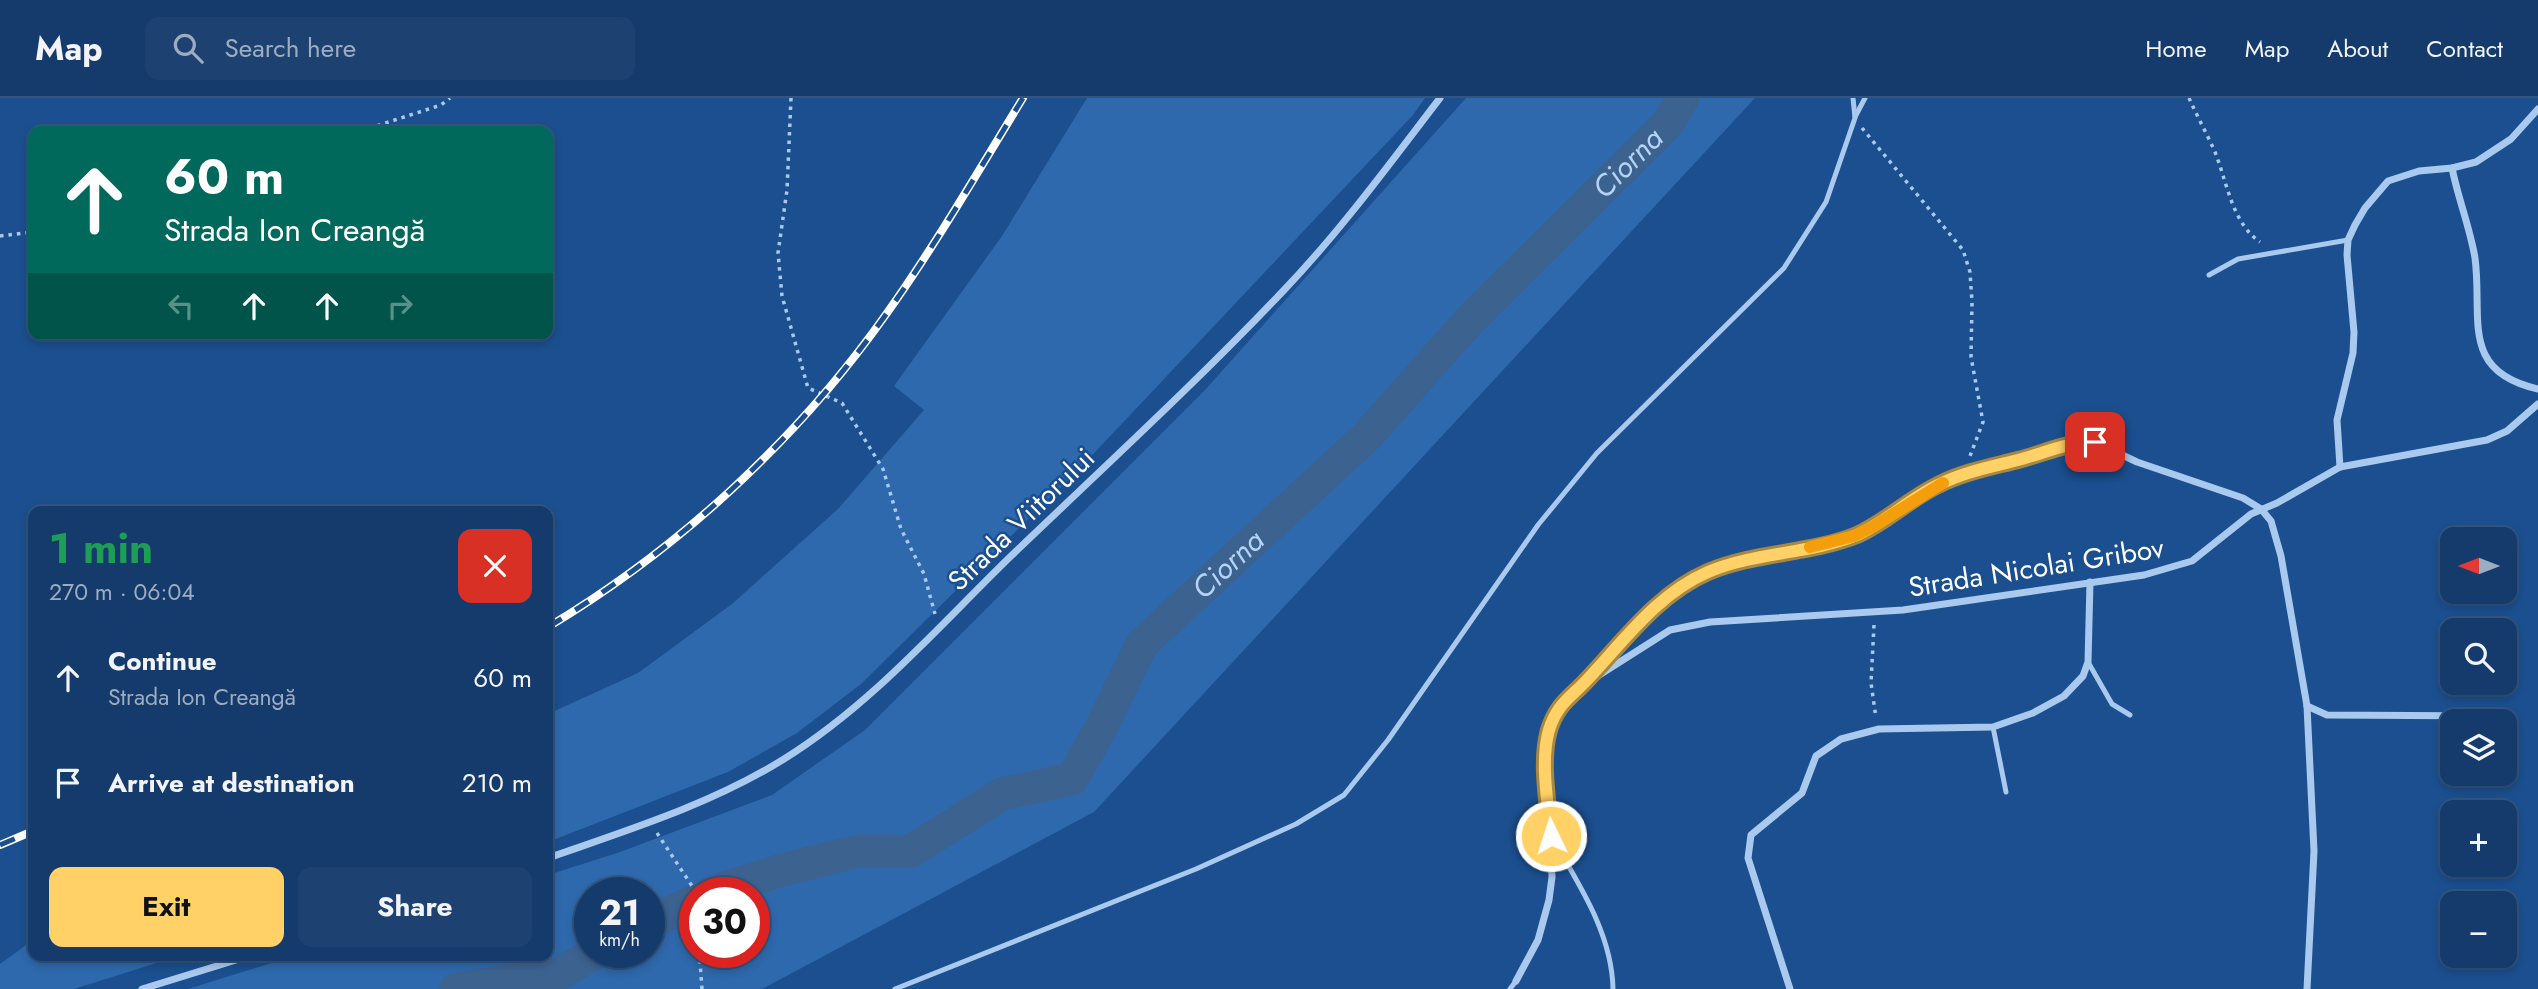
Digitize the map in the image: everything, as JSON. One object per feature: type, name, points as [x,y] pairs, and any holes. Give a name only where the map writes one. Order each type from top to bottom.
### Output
[{"type":"street","name":"Strada Viitorului","points":[[553,857],[724,792],[785,759],[857,707],[939,630],[1287,287],[1363,198],[1440,98]]},
{"type":"street","points":[[2340,467],[2337,420],[2353,353],[2354,332],[2348,240],[2365,208],[2388,181],[2420,171],[2452,168],[2476,162],[2494,151],[2526,124],[2538,109]]},
{"type":"street","points":[[2452,168],[2474,256],[2475,315],[2480,347],[2500,374],[2513,382],[2538,389]]},
{"type":"street","name":"Strada Nicolai Gribov","points":[[1516,981],[1538,940],[1549,900],[1551,836],[1548,734],[1561,706],[1584,684],[1670,630],[1689,625],[1816,613],[1874,612],[2144,575],[2192,561],[2209,550],[2235,524],[2340,467],[2487,440],[2507,431],[2538,404]]},
{"type":"street","points":[[1584,684],[1652,610],[1707,572],[1854,536],[1894,514],[1937,485],[2060,446],[2095,442],[2137,462],[2231,494],[2261,509],[2272,521],[2281,556],[2306,706],[2315,851],[2306,989]]},
{"type":"street","points":[[1790,989],[1748,858],[1751,835],[1802,793],[1815,756],[1827,746],[1879,729],[1993,727],[2033,713],[2064,696],[2083,676],[2088,662],[2091,582]]},
{"type":"street","points":[[2306,706],[2327,715],[2440,716]]},
{"type":"street","points":[[142,989],[233,961]]},
{"type":"lane","points":[[1853,98],[1855,118]]},
{"type":"lane","points":[[895,989],[1196,869],[1296,824],[1344,795],[1388,740],[1538,525],[1597,453],[1784,268],[1826,202],[1864,98]]},
{"type":"lane","points":[[2209,275],[2238,259],[2348,240]]},
{"type":"lane","points":[[2088,662],[2112,704],[2130,715]]},
{"type":"lane","points":[[1993,727],[2006,792]]},
{"type":"lane","points":[[1551,836],[1600,930],[1611,961],[1613,989]]},
{"type":"lane","name":"Strada Nicolai Gribov","points":[[1510,989],[1516,981]]},
{"type":"path","points":[[376,126],[441,105],[450,98]]},
{"type":"path","points":[[791,98],[787,190],[778,253],[782,296],[808,388],[842,403],[883,469],[901,529],[924,574],[939,630]]},
{"type":"path","points":[[2189,98],[2215,153],[2240,220],[2248,233],[2264,245]]},
{"type":"path","points":[[1855,118],[1963,250],[1970,272],[1972,302],[1970,357],[1983,422],[1970,456],[1976,471]]},
{"type":"path","points":[[0,236],[28,233]]},
{"type":"path","name":"Strada Nicolai Gribov","points":[[1874,612],[1871,683],[1879,729]]},
{"type":"path","points":[[649,822],[685,877]]},
{"type":"path","points":[[700,968],[702,989]]},
{"type":"shaded area","points":[[1087,98],[1425,98],[1413,115],[1082,466],[861,684],[797,733],[728,772],[553,840],[553,712],[638,673],[732,604],[838,509],[924,410],[894,386],[1002,236]]},
{"type":"shaded area","points":[[1466,98],[1755,98],[1094,812],[762,989],[188,989],[278,961],[553,961],[553,873],[620,852],[772,795],[865,730],[1205,390]]},
{"type":"shaded area","points":[[28,944],[28,961],[163,961],[74,989],[0,989],[0,964]]},
{"type":"waterway","name":"Ciorna","points":[[760,877],[858,851],[911,851],[1002,794],[1072,779],[1100,730],[1142,644],[1367,436],[1470,320],[1668,123],[1683,98]]},
{"type":"waterway","name":"Ciorna","points":[[665,915],[679,909]]},
{"type":"waterway","name":"Ciorna","points":[[456,989],[561,973],[574,965]]},
{"type":"railway","points":[[553,624],[597,596],[690,526],[734,488],[815,404],[905,287],[1023,98]]},
{"type":"railway","points":[[0,845],[28,833]]},
{"type":"slow traffic","points":[[1810,547],[1854,536],[1943,483]]},
{"type":"route","points":[[1551,836],[1547,758],[1548,734],[1553,718],[1571,693],[1584,684],[1625,637],[1652,610],[1678,590],[1707,572],[1854,536],[1894,514],[1937,485],[1967,473],[2023,459],[2060,446],[2095,442]]}]
